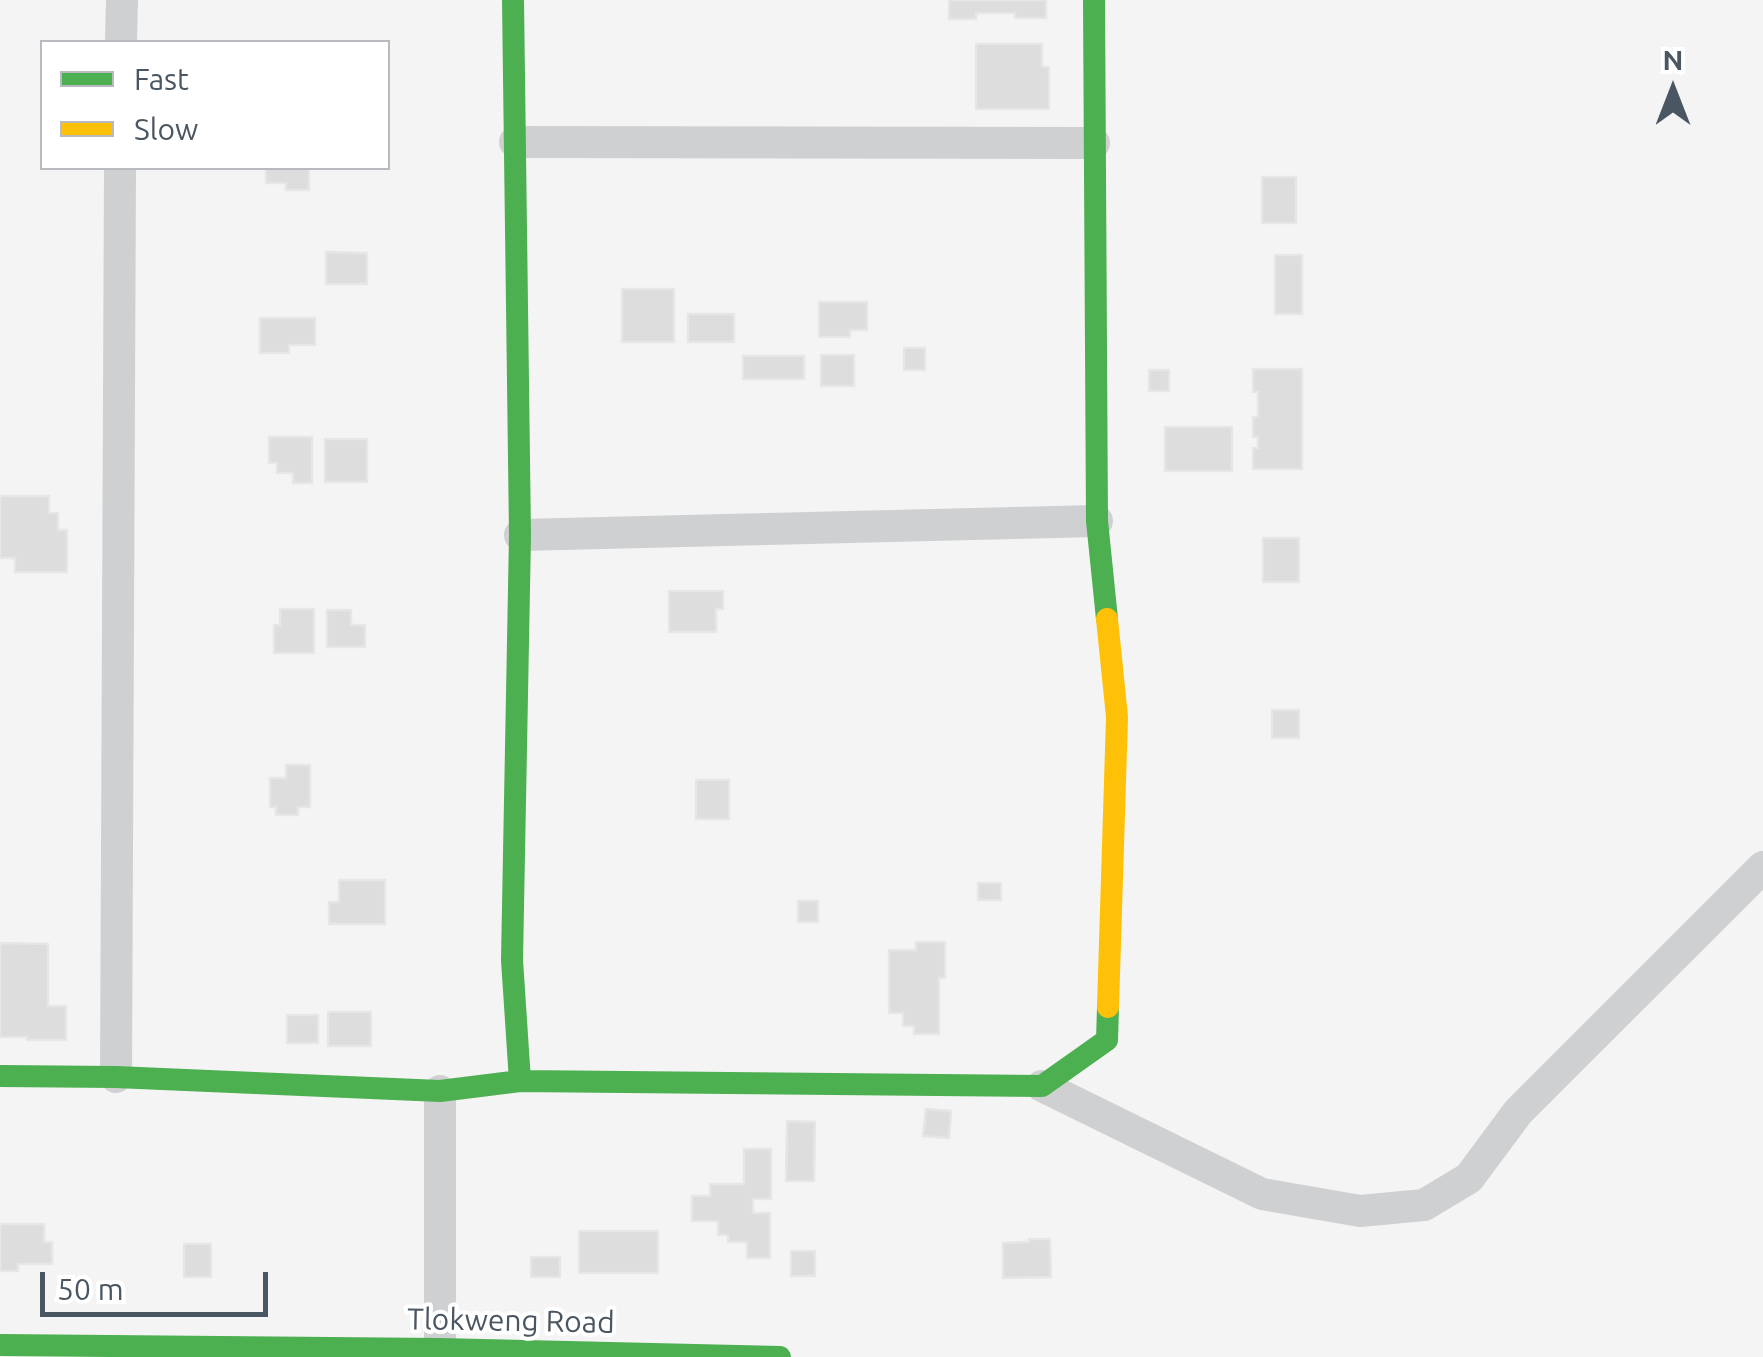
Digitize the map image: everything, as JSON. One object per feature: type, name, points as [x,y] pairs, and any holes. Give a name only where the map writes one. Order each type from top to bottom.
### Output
[{"type":"street","points":[[121,40],[122,0]]},
{"type":"street","points":[[514,0],[520,535],[512,960],[520,1080]]},
{"type":"street","points":[[1042,1086],[1107,1040],[1117,718],[1097,521],[1094,0]]},
{"type":"street","points":[[515,142],[1094,143]]},
{"type":"street","points":[[116,1077],[120,170]]},
{"type":"street","points":[[520,535],[1097,521]]},
{"type":"street","points":[[0,1076],[440,1090],[520,1080],[1042,1086],[1262,1194],[1360,1211],[1424,1205],[1470,1178],[1518,1112],[1763,867]]},
{"type":"street","points":[[440,1090],[440,1349]]},
{"type":"street","name":"Tlokweng Road","points":[[0,1346],[440,1349],[780,1357]]},
{"type":"building","points":[[949,0],[1046,0],[1046,18],[976,13],[976,19],[949,19]]},
{"type":"building","points":[[976,44],[1042,44],[1042,67],[1049,67],[1049,109],[976,109]]},
{"type":"building","points":[[266,170],[309,170],[309,190],[286,190],[286,183],[266,183]]},
{"type":"building","points":[[1262,177],[1296,177],[1296,223],[1262,223]]},
{"type":"building","points":[[326,252],[367,253],[367,284],[326,284]]},
{"type":"building","points":[[1275,255],[1302,255],[1302,314],[1275,314]]},
{"type":"building","points":[[622,289],[674,289],[674,342],[622,342]]},
{"type":"building","points":[[819,302],[867,302],[867,330],[850,330],[850,337],[819,337]]},
{"type":"building","points":[[688,314],[734,314],[734,342],[688,342]]},
{"type":"building","points":[[260,318],[315,318],[315,345],[289,345],[289,353],[260,353]]},
{"type":"building","points":[[904,348],[925,348],[925,370],[904,370]]},
{"type":"building","points":[[821,355],[854,355],[854,386],[821,386]]},
{"type":"building","points":[[743,356],[804,356],[804,379],[743,379]]},
{"type":"building","points":[[1253,369],[1302,369],[1302,469],[1253,469],[1253,448],[1258,448],[1258,437],[1253,437],[1253,417],[1258,417],[1258,392],[1253,392]]},
{"type":"building","points":[[1149,370],[1169,370],[1169,391],[1149,391]]},
{"type":"building","points":[[1165,427],[1232,427],[1232,471],[1165,471]]},
{"type":"building","points":[[269,437],[312,437],[312,483],[293,483],[293,473],[277,473],[277,463],[269,463]]},
{"type":"building","points":[[325,439],[367,439],[367,482],[325,482]]},
{"type":"building","points":[[0,496],[49,496],[49,513],[58,513],[58,530],[67,530],[67,572],[15,572],[15,558],[0,558]]},
{"type":"building","points":[[1263,538],[1299,538],[1299,582],[1263,582]]},
{"type":"building","points":[[669,591],[723,591],[723,609],[716,609],[716,632],[669,632]]},
{"type":"building","points":[[280,609],[314,609],[314,653],[274,653],[274,625],[280,625]]},
{"type":"building","points":[[327,610],[351,610],[351,625],[365,625],[365,647],[327,647]]},
{"type":"building","points":[[1272,710],[1299,710],[1299,738],[1272,738]]},
{"type":"building","points":[[286,765],[310,765],[310,807],[298,807],[298,815],[276,815],[276,807],[270,807],[270,778],[286,778]]},
{"type":"building","points":[[696,780],[729,780],[729,819],[696,819]]},
{"type":"building","points":[[339,880],[385,880],[385,924],[329,924],[329,902],[339,902]]},
{"type":"building","points":[[978,883],[1001,883],[1001,900],[978,900]]},
{"type":"building","points":[[798,901],[818,901],[818,922],[798,922]]},
{"type":"building","points":[[916,942],[945,942],[945,978],[939,978],[939,1034],[914,1034],[914,1026],[903,1026],[903,1013],[889,1013],[889,950],[916,950]]},
{"type":"building","points":[[0,943],[48,944],[48,1006],[66,1006],[66,1040],[0,1037]]},
{"type":"building","points":[[328,1012],[371,1012],[371,1046],[328,1046]]},
{"type":"building","points":[[287,1015],[318,1015],[318,1043],[287,1043]]},
{"type":"building","points":[[926,1109],[951,1111],[949,1138],[923,1136]]},
{"type":"building","points":[[787,1121],[815,1122],[814,1181],[786,1181]]},
{"type":"building","points":[[744,1149],[771,1149],[771,1199],[753,1199],[753,1213],[770,1213],[770,1258],[747,1258],[747,1242],[728,1242],[728,1235],[718,1235],[718,1221],[692,1221],[692,1196],[710,1196],[710,1184],[744,1184]]},
{"type":"building","points":[[0,1224],[44,1224],[44,1242],[52,1242],[52,1264],[18,1264],[18,1271],[0,1271]]},
{"type":"building","points":[[579,1231],[658,1231],[658,1273],[579,1273]]},
{"type":"building","points":[[1050,1239],[1051,1277],[1003,1278],[1003,1243]]},
{"type":"building","points":[[184,1244],[211,1244],[211,1277],[184,1277]]},
{"type":"building","points":[[791,1251],[815,1251],[815,1276],[791,1276]]},
{"type":"building","points":[[531,1257],[560,1257],[560,1277],[531,1277]]},
{"type":"traffic: fast","points":[[513,0],[520,535],[512,960],[520,1081]]},
{"type":"traffic: fast","points":[[1094,0],[1097,521],[1107,619]]},
{"type":"traffic: fast","points":[[0,1076],[440,1091],[520,1081],[1042,1086],[1107,1040],[1108,1007]]},
{"type":"traffic: fast","points":[[0,1345],[780,1357]]},
{"type":"traffic: slow","points":[[1107,619],[1117,717],[1108,1007]]}]
